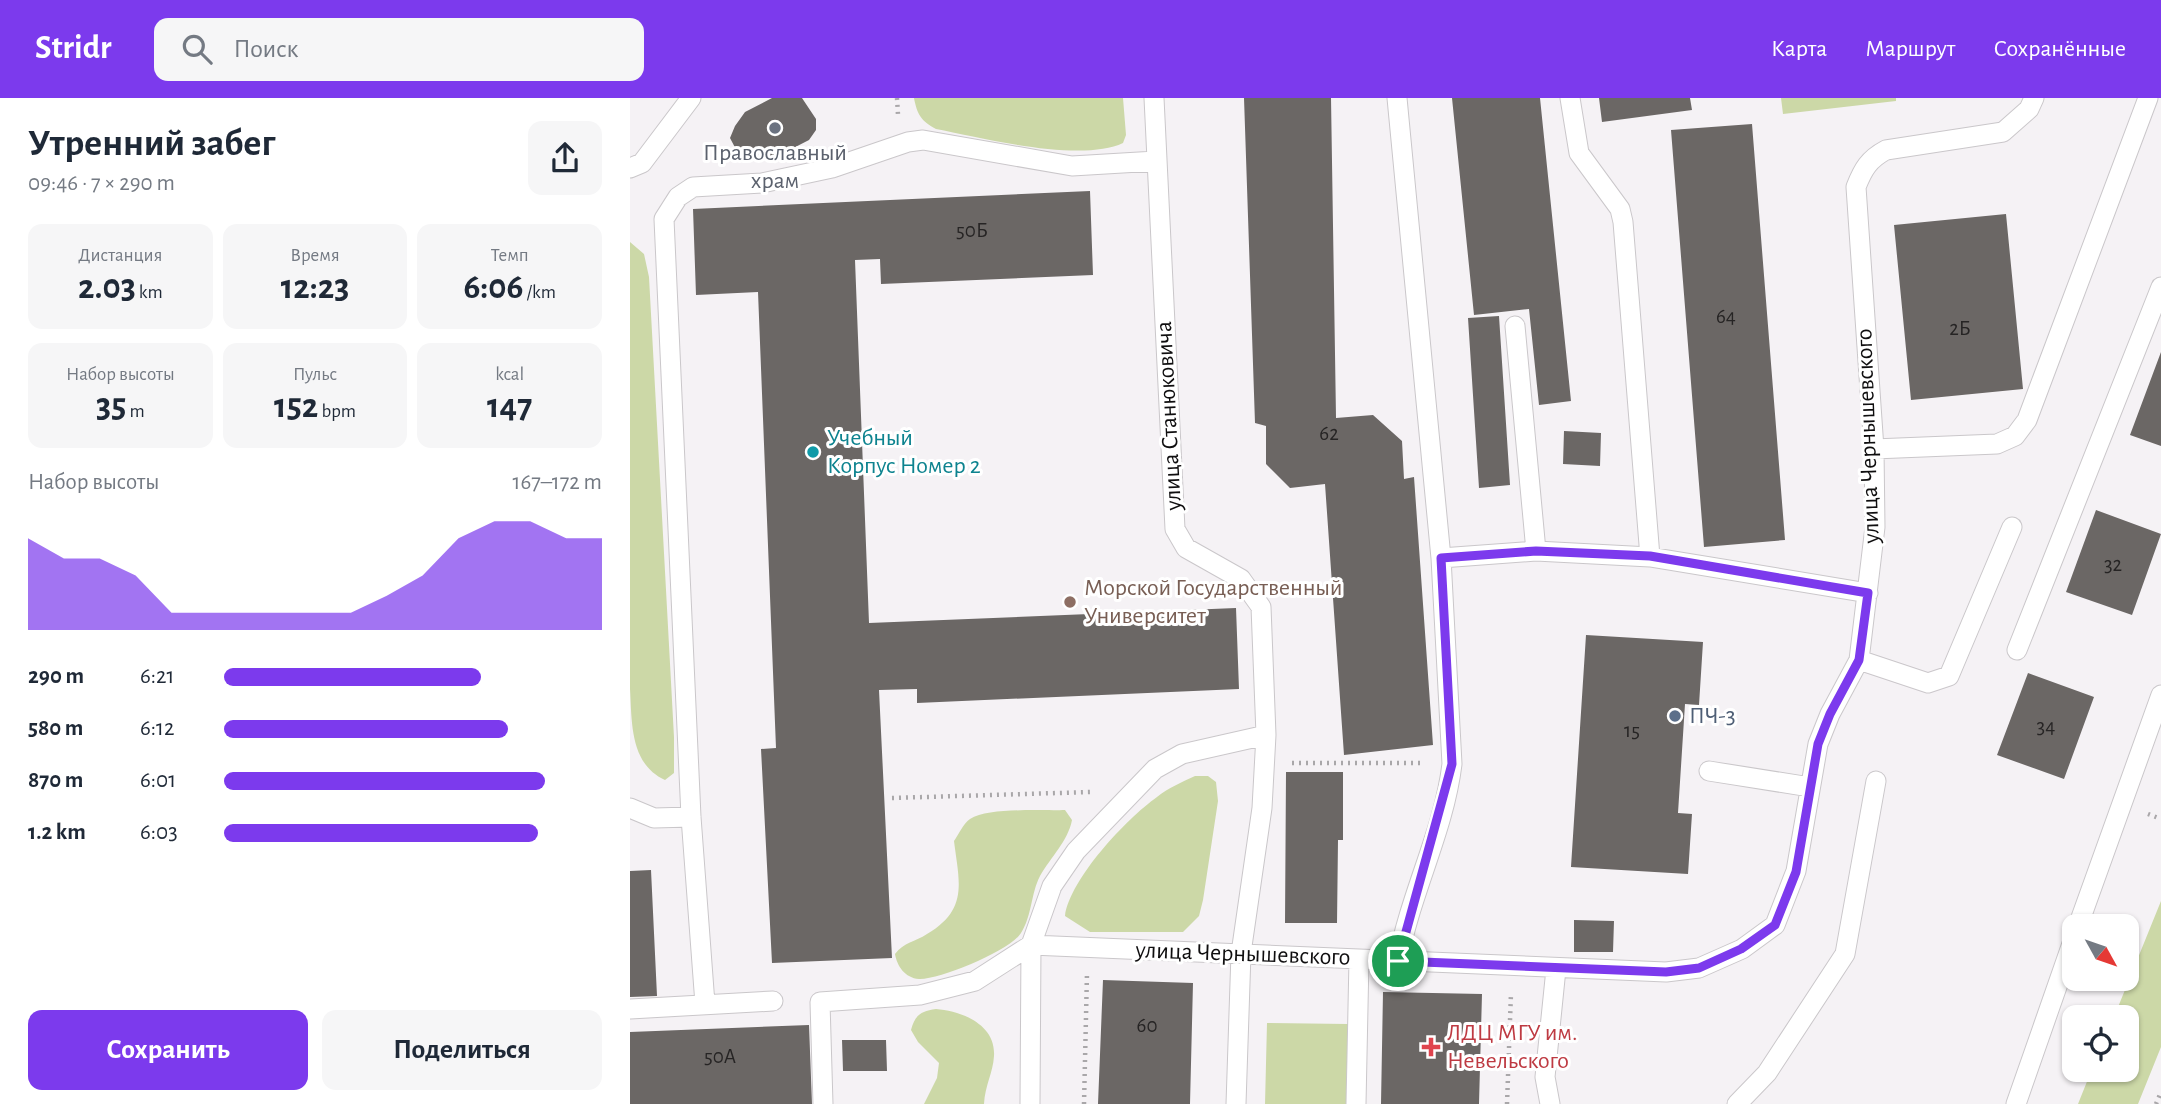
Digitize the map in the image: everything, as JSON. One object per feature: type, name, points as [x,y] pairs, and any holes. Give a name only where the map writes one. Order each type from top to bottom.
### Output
[{"type":"lane","points":[[630,168],[642,163],[691,98]]},
{"type":"lane","name":"улица Станюковича","points":[[1154,98],[1175,528],[1186,548],[1241,579],[1261,607],[1266,735],[1261,822],[1241,953],[1236,1104]]},
{"type":"lane","points":[[1397,98],[1441,558],[1452,764],[1398,961]]},
{"type":"lane","points":[[1570,98],[1579,153],[1620,209],[1623,222],[1650,556]]},
{"type":"lane","name":"улица Чернышевского","points":[[1031,945],[1666,972],[1699,968],[1741,949],[1775,925],[1796,872],[1818,744],[1830,714],[1859,660],[1868,593],[1875,527],[1874,449],[1856,187],[1863,169],[1873,157],[1886,150],[2003,132],[2029,109],[2034,98]]},
{"type":"lane","points":[[1874,449],[1997,444],[2015,436],[2027,420],[2148,98]]},
{"type":"lane","points":[[705,1004],[691,817],[663,250],[664,219],[685,191],[705,185],[762,183],[832,167],[908,142],[923,140],[1072,166],[1156,161]]},
{"type":"lane","points":[[2017,650],[2161,287]]},
{"type":"lane","points":[[1515,326],[1536,551]]},
{"type":"lane","points":[[1859,660],[1928,683],[1949,676],[2011,527]]},
{"type":"lane","points":[[1441,558],[1536,551],[1650,556],[1868,593]]},
{"type":"lane","points":[[2082,914],[2161,695]]},
{"type":"lane","points":[[1030,1104],[1031,945],[1052,886],[1076,851],[1155,769],[1182,754],[1266,735]]},
{"type":"lane","points":[[1709,771],[1810,788]]},
{"type":"lane","points":[[1737,1104],[1767,1073],[1832,978],[1844,954],[1876,780]]},
{"type":"lane","points":[[630,808],[654,818],[691,817]]},
{"type":"lane","points":[[823,1104],[814,1002],[920,995],[975,981],[1031,945]]},
{"type":"lane","points":[[1356,1104],[1359,959]]},
{"type":"lane","points":[[1550,1104],[1545,1077],[1556,969]]},
{"type":"lane","points":[[2016,1104],[2062,972]]},
{"type":"lane","points":[[630,1009],[773,1001]]},
{"type":"path","points":[[1315,764],[1452,764]]},
{"type":"path","points":[[892,798],[1131,791]]},
{"type":"path","points":[[1084,1104],[1087,948]]},
{"type":"path","points":[[1507,1104],[1512,967]]},
{"type":"path","points":[[2156,1104],[2161,1093]]},
{"type":"green space","points":[[914,98],[1123,98],[1126,135],[1123,143],[1105,149],[1083,151],[1004,143],[936,129],[920,116]]},
{"type":"green space","points":[[1781,98],[1896,98],[1896,101],[1783,114]]},
{"type":"green space","points":[[630,242],[644,254],[649,277],[674,737],[674,773],[665,780],[645,764],[639,753],[631,715]]},
{"type":"green space","points":[[1195,776],[1208,776],[1216,782],[1218,801],[1199,916],[1183,932],[1090,932],[1065,916],[1077,885],[1101,851],[1144,807],[1175,785]]},
{"type":"green space","points":[[1065,810],[1072,820],[1070,828],[1040,876],[1025,926],[1015,940],[974,963],[942,975],[919,979],[902,971],[895,954],[940,925],[950,915],[955,904],[959,882],[954,841],[970,819],[1002,811]]},
{"type":"green space","points":[[2161,901],[2161,1047],[2138,1104],[2078,1104],[2087,1082],[2139,1082],[2139,1005],[2119,1005],[2125,991],[2139,991],[2139,955]]},
{"type":"green space","points":[[936,1009],[966,1016],[989,1035],[994,1056],[984,1104],[924,1104],[937,1078],[939,1063],[918,1042],[911,1030],[919,1015]]},
{"type":"green space","points":[[1267,1023],[1348,1024],[1346,1104],[1265,1104]]},
{"type":"building","name":"Православный храм","points":[[772,98],[802,98],[816,119],[816,130],[809,140],[772,159],[740,157],[730,138],[735,126],[745,112]]},
{"type":"building","points":[[1244,98],[1331,98],[1336,418],[1373,415],[1402,441],[1404,479],[1414,477],[1433,745],[1344,755],[1325,484],[1290,488],[1266,464],[1266,426],[1255,423]]},
{"type":"building","points":[[1452,98],[1540,98],[1571,401],[1539,405],[1529,309],[1474,315]]},
{"type":"building","points":[[1599,98],[1690,98],[1692,110],[1602,122]]},
{"type":"building","points":[[1752,124],[1785,540],[1704,547],[1671,130]]},
{"type":"building","name":"Учебный Корпус Номер 2","points":[[1090,191],[1093,275],[881,284],[880,259],[855,260],[869,623],[1236,608],[1239,689],[917,703],[917,689],[879,690],[892,958],[772,963],[761,749],[776,748],[758,292],[696,295],[693,209]]},
{"type":"building","points":[[2006,214],[2023,389],[1911,400],[1894,225]]},
{"type":"building","points":[[1499,316],[1510,485],[1479,488],[1468,318]]},
{"type":"building","points":[[2161,352],[2161,446],[2130,435]]},
{"type":"building","points":[[1564,431],[1601,433],[1600,466],[1563,464]]},
{"type":"building","points":[[2096,510],[2161,534],[2132,615],[2066,592]]},
{"type":"building","points":[[1586,635],[1703,642],[1699,705],[1685,704],[1678,813],[1692,814],[1688,874],[1571,867]]},
{"type":"building","points":[[2028,673],[2094,697],[2064,779],[1997,755]]},
{"type":"building","points":[[1286,772],[1343,772],[1343,840],[1338,840],[1337,923],[1285,923]]},
{"type":"building","points":[[651,870],[657,996],[630,997],[630,871]]},
{"type":"building","points":[[1574,920],[1614,921],[1613,952],[1574,952]]},
{"type":"building","points":[[1103,980],[1193,983],[1190,1104],[1098,1104]]},
{"type":"building","name":"ЛДЦ МГУ им. Невельского","points":[[1383,992],[1482,994],[1479,1104],[1381,1104]]},
{"type":"building","points":[[809,1025],[812,1104],[630,1104],[630,1032]]},
{"type":"building","points":[[842,1040],[886,1040],[887,1071],[843,1071]]},
{"type":"place","name":"Православный храм","points":[[775,128]]},
{"type":"place","name":"Учебный Корпус Номер 2","points":[[813,452]]},
{"type":"place","name":"Морской Государственный Университет","points":[[1070,602]]},
{"type":"place","name":"ПЧ-3","points":[[1675,716]]},
{"type":"place","name":"ЛДЦ МГУ им. Невельского","points":[[1431,1047]]},
{"type":"route","points":[[1536,551],[1650,556],[1868,593],[1859,660],[1830,714],[1818,744],[1796,872],[1775,925],[1741,949],[1699,968],[1666,972],[1398,961],[1451,776],[1441,558],[1536,551]]}]
